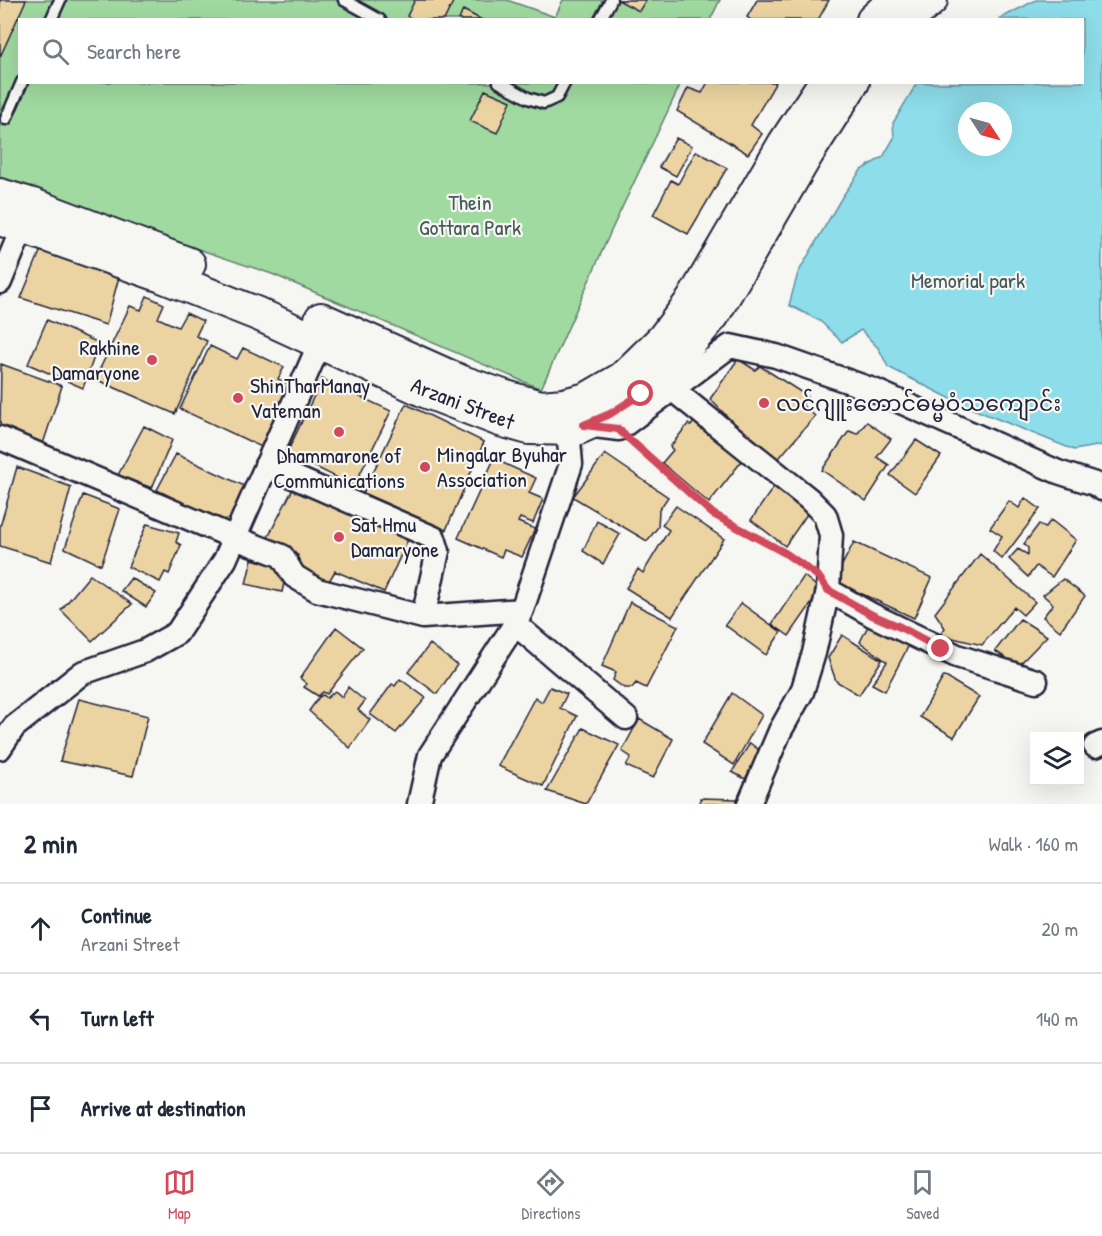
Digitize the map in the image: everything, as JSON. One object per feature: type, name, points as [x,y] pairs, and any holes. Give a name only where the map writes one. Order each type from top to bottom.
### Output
[{"type":"main road","points":[[875,18],[895,0]]},
{"type":"main road","name":"Arzani Street","points":[[324,332],[425,391],[500,420],[529,428],[576,427],[610,414],[641,394],[674,363],[703,308],[795,149],[824,84]]},
{"type":"main road","name":"Arzani Street","points":[[795,149],[851,84]]},
{"type":"main road","name":"Arzani Street","points":[[0,195],[18,217],[258,314],[324,332],[462,382],[541,407],[564,405],[586,399],[623,378],[663,339],[703,308]]},
{"type":"street","points":[[0,282],[18,217]]},
{"type":"street","points":[[0,748],[14,727],[82,673],[145,651],[177,633],[225,560],[324,332]]},
{"type":"street","points":[[419,804],[430,755],[518,617],[571,464],[576,427],[618,429],[674,390],[730,346],[776,356],[876,391],[1058,472],[1095,484],[1102,489]]},
{"type":"street","points":[[674,390],[809,499],[825,515],[831,535],[828,590],[814,653],[802,692],[780,731],[750,804]]},
{"type":"street","points":[[0,438],[282,556],[294,576],[317,590],[423,617],[518,617],[626,718]]},
{"type":"street","points":[[267,465],[434,538],[438,551],[423,617]]},
{"type":"street","points":[[828,590],[872,615],[957,656],[1036,681]]},
{"type":"lane","points":[[52,18],[60,0]]},
{"type":"lane","points":[[344,0],[376,18]]},
{"type":"lane","points":[[601,18],[611,0]]},
{"type":"lane","points":[[6,119],[21,84]]},
{"type":"lane","points":[[503,84],[528,98],[544,103],[557,97],[564,84]]},
{"type":"path","points":[[618,429],[713,514],[785,553],[818,576],[828,590]]},
{"type":"green space","name":"Thein Gottara Park","points":[[0,0],[507,0],[555,17],[563,0],[720,0],[711,18],[18,18],[18,84],[681,84],[611,231],[541,389],[272,274],[0,182]]},
{"type":"water","name":"Memorial park","points":[[1036,0],[1102,0],[1102,445],[1074,450],[963,405],[888,367],[879,349],[861,330],[842,342],[820,321],[789,305],[798,273],[842,197],[861,170],[883,157],[894,138],[893,123],[916,84],[1084,84],[1084,18],[1001,18]]},
{"type":"building","points":[[0,0],[26,0],[0,57]]},
{"type":"building","points":[[415,0],[454,0],[445,18],[410,18],[407,16]]},
{"type":"building","points":[[618,0],[646,0],[639,11]]},
{"type":"building","points":[[757,0],[829,0],[819,18],[747,17]]},
{"type":"building","points":[[463,10],[478,18],[460,18]]},
{"type":"building","points":[[707,84],[775,84],[751,125],[762,134],[748,154],[677,111],[688,88],[702,93]]},
{"type":"building","points":[[485,90],[511,101],[497,133],[470,121]]},
{"type":"building","points":[[676,138],[692,146],[676,176],[659,167]]},
{"type":"building","points":[[696,151],[727,168],[688,234],[653,215],[671,180],[678,184]]},
{"type":"building","points":[[42,247],[120,273],[106,325],[21,298]]},
{"type":"building","name":"Rakhine Damaryone","points":[[147,296],[164,304],[158,318],[178,327],[186,313],[203,321],[196,336],[207,341],[175,414],[95,379],[130,306],[141,310]]},
{"type":"building","points":[[47,320],[99,343],[83,388],[28,364]]},
{"type":"building","name":"ShinTharManay Vateman","points":[[210,346],[237,359],[243,348],[284,367],[278,379],[295,387],[268,450],[180,409]]},
{"type":"building","points":[[738,359],[755,370],[760,366],[807,396],[802,405],[815,416],[774,464],[710,399]]},
{"type":"building","points":[[1,364],[62,386],[42,447],[0,431]]},
{"type":"building","name":"Dhammarone of Communications","points":[[322,379],[391,411],[354,486],[287,453]]},
{"type":"building","name":"Mingalar Byuhar Association","points":[[406,404],[484,442],[446,530],[363,493]]},
{"type":"building","points":[[698,415],[745,457],[709,503],[662,463],[673,450],[670,447],[688,424],[691,426]]},
{"type":"building","points":[[867,422],[891,439],[877,457],[889,465],[866,501],[822,470],[849,431],[857,434]]},
{"type":"building","points":[[144,426],[172,440],[152,488],[118,475]]},
{"type":"building","points":[[916,440],[941,456],[915,493],[890,475]]},
{"type":"building","points":[[176,454],[253,490],[234,527],[157,490]]},
{"type":"building","points":[[605,454],[668,497],[659,510],[658,527],[647,541],[573,497]]},
{"type":"building","points":[[494,459],[536,478],[529,493],[543,499],[533,523],[520,518],[518,522],[535,529],[522,557],[504,550],[501,557],[458,538]]},
{"type":"building","points":[[17,467],[71,487],[51,562],[0,546],[0,527]]},
{"type":"building","points":[[777,482],[810,510],[785,546],[751,520]]},
{"type":"building","name":"Sat Hmu Damaryone","points":[[296,483],[410,535],[384,592],[335,571],[328,583],[293,569],[298,555],[267,539]]},
{"type":"building","points":[[83,495],[120,509],[101,565],[65,548]]},
{"type":"building","points":[[1025,498],[1040,509],[1002,559],[993,551],[1002,536],[990,528],[1009,501],[1019,508]]},
{"type":"building","points":[[676,506],[724,539],[672,617],[626,588],[638,569],[643,573],[669,530],[662,525]]},
{"type":"building","points":[[1051,520],[1076,540],[1052,577],[1036,566],[1028,577],[1009,559],[1018,549],[1028,555],[1028,548],[1024,544],[1039,524],[1045,528]]},
{"type":"building","points":[[597,521],[620,534],[603,564],[583,551]]},
{"type":"building","points":[[147,524],[179,533],[176,542],[181,545],[169,574],[165,572],[160,582],[128,567]]},
{"type":"building","points":[[854,542],[932,578],[914,618],[834,581]]},
{"type":"building","points":[[980,554],[1035,602],[1023,615],[1014,607],[982,645],[940,635],[945,628],[935,613]]},
{"type":"building","points":[[252,559],[287,569],[282,592],[246,584]]},
{"type":"building","points":[[90,575],[132,604],[92,641],[61,610]]},
{"type":"building","points":[[804,576],[821,590],[789,636],[772,624]]},
{"type":"building","points":[[131,578],[156,593],[146,607],[121,591]]},
{"type":"building","points":[[1063,579],[1085,596],[1060,631],[1043,617],[1053,604],[1043,595]]},
{"type":"building","points":[[630,602],[678,626],[646,688],[636,683],[632,688],[624,688],[613,680],[616,672],[602,666]]},
{"type":"building","points":[[741,603],[781,632],[766,655],[725,625]]},
{"type":"building","points":[[1020,619],[1047,636],[1018,666],[995,651]]},
{"type":"building","points":[[871,620],[911,641],[885,691],[872,684],[887,662],[860,642]]},
{"type":"building","points":[[336,627],[363,648],[327,694],[323,692],[318,696],[304,687],[307,684],[300,678]]},
{"type":"building","points":[[842,635],[882,660],[859,695],[836,681],[828,658]]},
{"type":"building","points":[[430,644],[457,665],[437,694],[408,672]]},
{"type":"building","points":[[944,676],[979,697],[954,737],[920,717]]},
{"type":"building","points":[[400,679],[426,698],[396,733],[370,714],[392,684],[395,686]]},
{"type":"building","points":[[348,687],[365,701],[358,710],[370,720],[350,748],[309,711],[319,697],[323,695],[327,698],[335,691],[342,697]]},
{"type":"building","points":[[550,687],[567,694],[560,708],[577,716],[543,786],[498,766],[535,697],[542,702]]},
{"type":"building","points":[[732,693],[762,715],[734,765],[702,744]]},
{"type":"building","points":[[79,699],[148,716],[133,776],[60,761]]},
{"type":"building","points":[[639,719],[673,739],[653,778],[626,766],[631,757],[622,751]]},
{"type":"building","points":[[583,728],[619,745],[586,804],[547,791]]},
{"type":"building","points":[[750,743],[760,751],[745,779],[732,772]]},
{"type":"building","points":[[700,798],[737,799],[737,804],[700,804]]},
{"type":"place","name":"Rakhine Damaryone","points":[[152,360]]},
{"type":"place","name":"ShinTharManay Vateman","points":[[238,398]]},
{"type":"place","name":"လင်ဂျူးတောင်ဓမ္မဝံသကျောင်း","points":[[764,403]]},
{"type":"place","name":"Dhammarone of Communications","points":[[339,432]]},
{"type":"place","name":"Mingalar Byuhar Association","points":[[425,467]]},
{"type":"place","name":"Sat Hmu Damaryone","points":[[339,537]]},
{"type":"route","points":[[641,394],[610,414],[584,425],[618,429],[713,514],[785,553],[818,576],[828,590],[941,649]]}]
